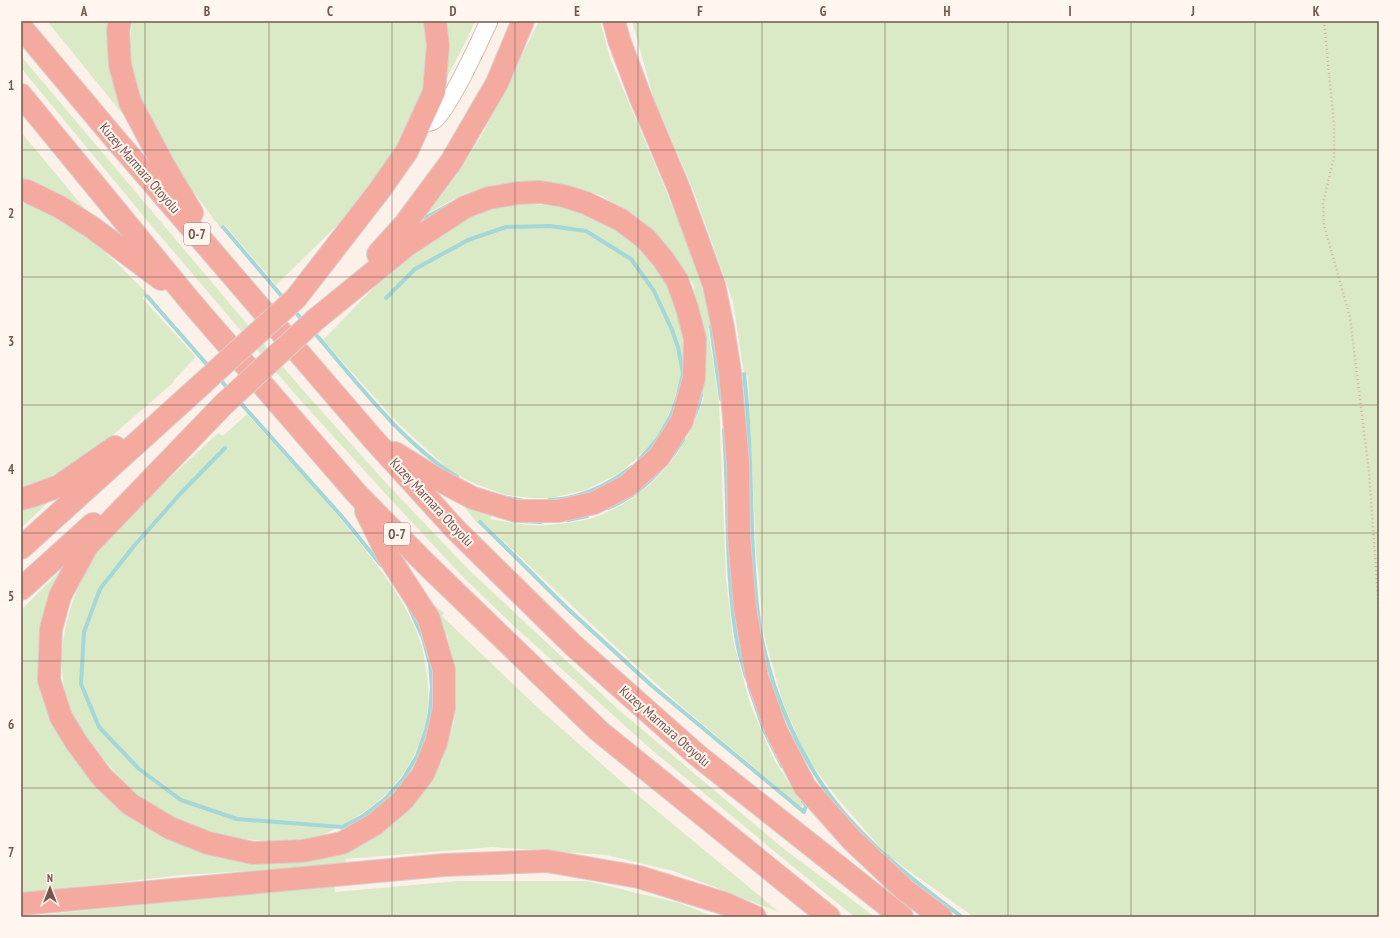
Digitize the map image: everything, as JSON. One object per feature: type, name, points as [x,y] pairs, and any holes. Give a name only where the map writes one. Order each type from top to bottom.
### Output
[{"type":"highway","points":[[120,21],[118,31],[120,65],[130,102],[164,166],[222,263]]},
{"type":"highway","points":[[21,548],[296,298],[379,191],[407,152],[434,92],[438,46],[435,21]]},
{"type":"highway","points":[[315,320],[406,224],[451,162],[497,83],[523,21]]},
{"type":"highway","points":[[614,21],[619,40],[637,89],[679,189],[714,285],[730,372],[738,463],[739,537],[745,608],[757,677],[776,730],[805,787],[852,840],[904,890],[942,917]]},
{"type":"highway","name":"Kuzey Marmara Otoyolu","points":[[21,27],[120,145],[374,440],[456,530],[573,645],[697,755],[902,917]]},
{"type":"highway","name":"O-7","points":[[21,95],[190,301],[357,494],[425,563],[599,731],[829,917]]},
{"type":"highway","points":[[21,190],[27,191],[60,207],[93,228],[190,301]]},
{"type":"highway","points":[[21,589],[315,320],[407,245],[465,207],[489,198],[518,193],[540,192],[564,196],[586,203],[621,220],[646,239],[663,259],[677,280],[687,308],[695,340],[694,378],[682,421],[659,457],[627,486],[594,503],[558,511],[516,511],[473,498],[374,440]]},
{"type":"highway","points":[[21,499],[59,486],[204,383]]},
{"type":"highway","points":[[224,404],[87,546],[60,596],[51,629],[49,680],[61,717],[76,742],[102,777],[130,804],[170,828],[208,844],[253,853],[303,851],[342,843],[375,824],[403,800],[423,774],[436,742],[444,708],[444,670],[429,619],[388,556],[357,494]]},
{"type":"highway","points":[[21,904],[444,865],[547,861],[639,876],[726,904],[755,917]]},
{"type":"lane","points":[[420,123],[432,122],[442,113],[463,75],[489,21]]},
{"type":"path","points":[[1324,21],[1334,125],[1334,157],[1323,203],[1324,225],[1350,316],[1369,472],[1379,611]]},
{"type":"green space","points":[[47,21],[112,21],[129,122]]},
{"type":"green space","points":[[132,21],[427,21],[427,83],[399,153],[354,209],[276,285],[225,225],[221,229],[179,172],[142,103],[133,80],[130,42]]},
{"type":"green space","points":[[442,21],[475,21],[441,89]]},
{"type":"green space","points":[[539,21],[600,21],[610,58],[688,243],[714,327],[708,328],[719,403],[726,578],[733,640],[750,704],[774,760],[803,804],[801,807],[681,706],[482,521],[478,524],[462,504],[492,515],[490,519],[526,525],[559,524],[596,517],[616,508],[634,497],[664,470],[677,454],[687,436],[704,397],[699,395],[692,290],[695,287],[669,248],[641,220],[600,195],[556,183],[524,182],[493,186],[466,193],[428,213],[457,175],[484,131]]},
{"type":"green space","points":[[632,21],[1379,21],[1379,917],[974,917],[887,855],[838,799],[807,758],[783,703],[764,635],[756,551],[748,376],[744,374],[733,302],[694,192],[653,96]]},
{"type":"green space","points":[[21,56],[301,388],[387,484],[469,570],[619,710],[784,849],[875,917],[855,917],[653,751],[516,628],[464,578],[294,393],[150,224],[21,68]]},
{"type":"green space","points":[[21,132],[90,215],[21,181]]},
{"type":"green space","points":[[21,202],[47,212],[68,223],[93,241],[147,293],[142,298],[196,357],[173,381],[174,382],[99,447],[44,481],[21,489]]},
{"type":"green space","points":[[531,204],[566,207],[607,223],[639,246],[668,281],[682,330],[685,373],[681,373],[673,405],[657,437],[621,472],[586,490],[552,498],[531,498],[506,495],[476,484],[450,471],[396,421],[323,340],[384,277],[429,240],[473,214],[503,205]]},
{"type":"green space","points":[[247,414],[338,516],[390,583],[404,605],[421,644],[427,677],[428,702],[425,726],[411,761],[394,786],[363,813],[327,833],[298,840],[255,840],[233,837],[191,825],[171,817],[154,807],[133,791],[120,778],[85,735],[73,717],[64,687],[62,652],[68,617],[80,583],[88,567],[103,544],[110,535],[218,433],[223,436]]},
{"type":"green space","points":[[54,497],[21,528],[21,507]]},
{"type":"green space","points":[[72,559],[43,626],[68,750],[215,855],[377,835],[403,815],[423,790],[442,761],[454,722],[456,696],[455,669],[447,635],[441,637],[429,601],[444,613],[442,616],[537,707],[622,782],[779,912],[673,871],[606,855],[493,847],[346,859],[347,865],[182,875],[21,894],[21,610]]},
{"type":"green space","points":[[459,881],[587,881],[679,903],[715,917],[21,917],[334,885],[335,892]]},
{"type":"waterway","points":[[425,218],[451,204]]},
{"type":"waterway","points":[[386,298],[415,269],[468,240],[506,227],[550,226],[586,231],[631,259],[654,291],[672,330],[678,347],[683,373],[677,399],[671,415],[659,437],[640,459]]},
{"type":"waterway","points":[[223,227],[285,300]]},
{"type":"waterway","points":[[147,296],[210,368]]},
{"type":"waterway","points":[[293,309],[303,321]]},
{"type":"waterway","points":[[711,327],[721,399]]},
{"type":"waterway","points":[[312,330],[362,389],[398,428],[416,446],[457,477]]},
{"type":"waterway","points":[[744,374],[749,436],[753,560],[759,622],[761,638],[767,661],[785,716],[815,774],[824,788],[848,818],[894,863],[962,917]]},
{"type":"waterway","points":[[219,378],[229,390]]},
{"type":"waterway","points":[[694,417],[701,395]]},
{"type":"waterway","points":[[237,399],[344,519],[381,565]]},
{"type":"waterway","points":[[724,430],[729,563],[733,616],[737,642],[746,677]]},
{"type":"waterway","points":[[672,456],[683,440]]},
{"type":"waterway","points":[[225,448],[181,493],[134,546],[100,589],[84,632],[81,684],[99,727],[139,769],[181,800],[237,819],[342,827],[363,816],[385,799],[403,779],[417,756],[426,730],[430,712],[432,687],[430,664],[423,638],[409,607]]},
{"type":"waterway","points":[[549,500],[583,494],[613,480],[632,467]]},
{"type":"waterway","points":[[608,508],[638,491],[663,467]]},
{"type":"waterway","points":[[509,498],[524,501]]},
{"type":"waterway","points":[[568,520],[587,516]]},
{"type":"waterway","points":[[522,521],[541,522]]},
{"type":"waterway","points":[[480,522],[568,609],[651,685],[804,812],[806,805],[803,801]]},
{"type":"waterway","points":[[749,686],[764,730],[782,766]]}]
